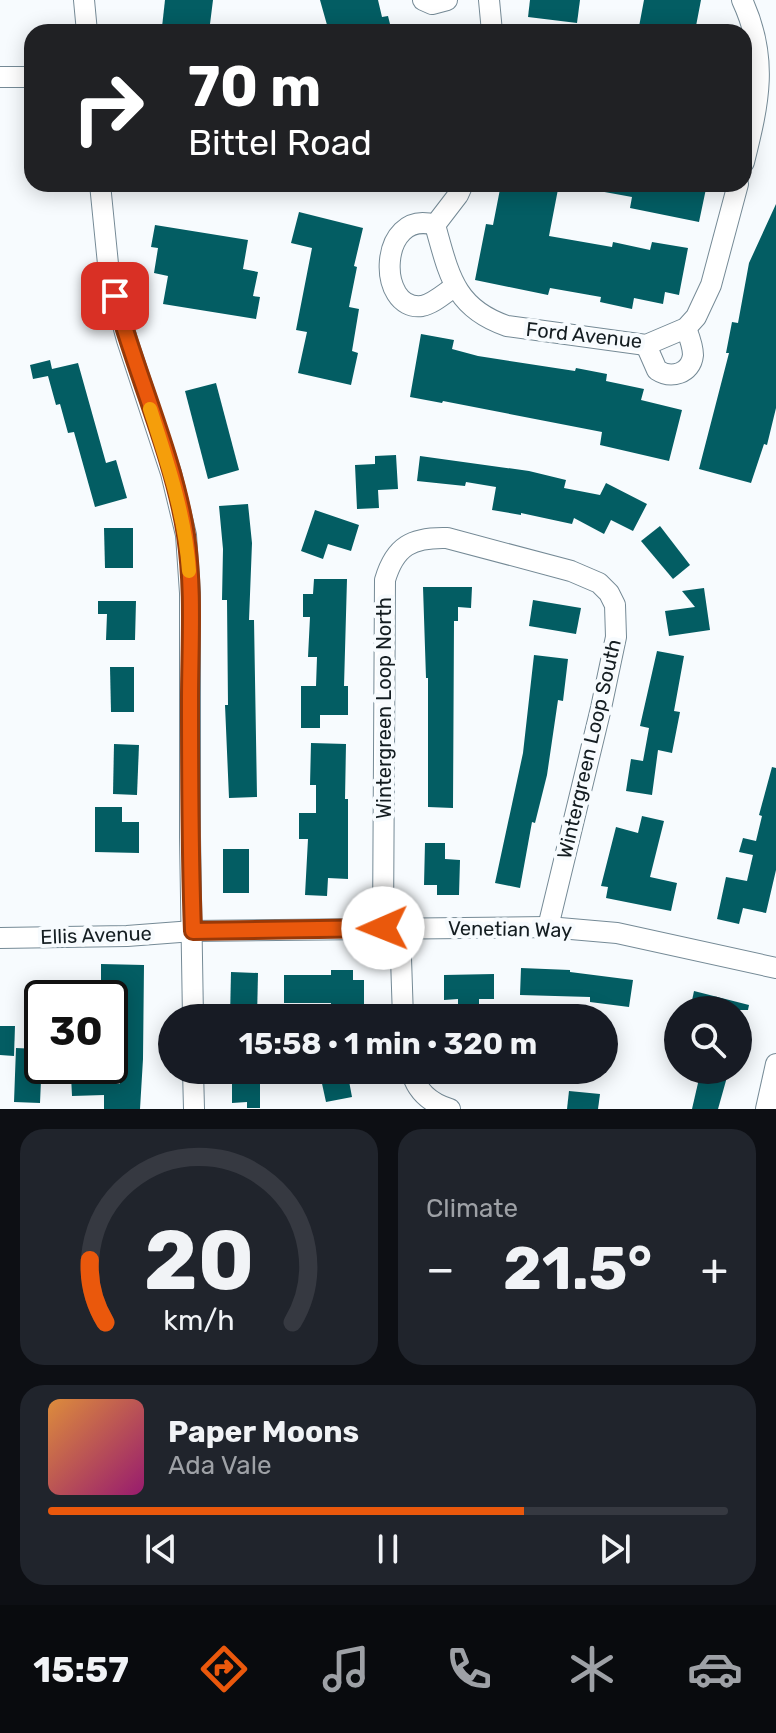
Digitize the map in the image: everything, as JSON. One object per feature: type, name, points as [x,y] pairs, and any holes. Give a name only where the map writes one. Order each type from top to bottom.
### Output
[{"type":"street","points":[[84,0],[86,24]]},
{"type":"street","points":[[423,0],[432,4],[447,0]]},
{"type":"street","points":[[489,0],[491,24]]},
{"type":"street","points":[[745,1],[747,24]]},
{"type":"street","points":[[752,67],[757,107],[752,126]]},
{"type":"street","points":[[0,77],[24,77]]},
{"type":"street","points":[[101,192],[109,274],[127,340],[171,473],[186,535],[190,593],[193,1004]]},
{"type":"street","points":[[454,287],[427,305],[418,307],[408,304],[401,298],[391,276],[389,257],[400,234],[421,223],[435,225],[459,192]]},
{"type":"street","points":[[646,345],[657,370],[669,375],[678,374],[688,367],[692,360],[692,348],[686,328],[696,317],[711,285],[736,192]]},
{"type":"street","name":"Ford Avenue","points":[[435,225],[454,287],[467,304],[491,321],[507,326],[646,345],[686,328]]},
{"type":"street","name":"Wintergreen Loop North","points":[[401,1004],[391,928],[383,625],[385,580],[390,564],[405,545],[429,537],[447,538],[501,552]]},
{"type":"street","name":"Wintergreen Loop South","points":[[501,552],[571,571],[599,583],[609,593],[618,619],[601,708],[548,927]]},
{"type":"street","name":"Venetian Way","points":[[193,931],[548,927],[617,933],[776,968]]},
{"type":"street","name":"Ellis Avenue","points":[[0,938],[127,936],[193,931]]},
{"type":"street","points":[[766,1109],[776,1064]]},
{"type":"street","points":[[193,1084],[194,1109]]},
{"type":"street","points":[[416,1084],[437,1105],[450,1109]]},
{"type":"building","points":[[165,0],[213,0],[210,24],[162,24]]},
{"type":"building","points":[[320,0],[378,0],[382,17],[388,16],[390,24],[327,24]]},
{"type":"building","points":[[530,0],[580,0],[577,23],[528,17]]},
{"type":"building","points":[[644,0],[701,0],[696,24],[640,24]]},
{"type":"building","points":[[499,192],[557,192],[549,236],[612,247],[613,242],[650,250],[652,242],[688,248],[679,295],[665,292],[663,304],[634,298],[632,309],[600,302],[601,297],[550,288],[548,295],[475,280],[486,224],[493,225]]},
{"type":"building","points":[[604,192],[705,192],[699,222],[630,208],[632,197]]},
{"type":"building","points":[[776,204],[776,408],[767,445],[764,444],[751,483],[699,469],[729,353],[726,353],[732,322],[738,323],[749,263]]},
{"type":"building","points":[[299,212],[363,228],[349,307],[359,309],[352,351],[358,353],[351,385],[298,373],[307,332],[296,330],[312,248],[291,243]]},
{"type":"building","points":[[155,225],[248,240],[243,269],[258,272],[253,296],[260,297],[256,319],[163,304],[168,276],[154,273],[158,248],[151,247]]},
{"type":"building","points":[[421,334],[454,340],[452,349],[478,356],[607,374],[606,381],[644,389],[641,400],[682,410],[669,461],[600,445],[602,432],[410,397]]},
{"type":"building","points":[[50,360],[52,369],[78,363],[106,463],[116,460],[127,498],[95,507],[74,432],[68,433],[48,376],[33,379],[30,365]]},
{"type":"building","points":[[216,383],[239,470],[208,479],[185,391]]},
{"type":"building","points":[[396,455],[398,489],[378,490],[379,508],[357,509],[355,465],[375,464],[375,456]]},
{"type":"building","points":[[420,456],[529,471],[566,480],[564,488],[600,495],[606,483],[647,504],[633,531],[611,520],[604,534],[574,518],[572,524],[492,510],[496,487],[466,482],[465,486],[417,481]]},
{"type":"building","points":[[248,504],[252,543],[249,620],[254,620],[257,797],[229,798],[225,705],[228,705],[227,600],[222,600],[223,549],[219,506]]},
{"type":"building","points":[[315,510],[359,525],[351,551],[328,544],[323,559],[301,551]]},
{"type":"building","points":[[660,526],[690,565],[673,579],[641,541]]},
{"type":"building","points":[[104,528],[133,528],[133,568],[105,568]]},
{"type":"building","points":[[314,579],[347,579],[344,686],[348,686],[348,715],[320,715],[320,728],[301,728],[301,686],[316,686],[317,657],[308,657],[310,617],[303,617],[303,594],[313,594]]},
{"type":"building","points":[[423,587],[472,587],[471,608],[458,607],[458,621],[454,621],[453,808],[428,807],[428,678]]},
{"type":"building","points":[[704,588],[710,630],[669,636],[665,611],[695,607],[682,591]]},
{"type":"building","points":[[533,600],[581,608],[576,634],[529,626]]},
{"type":"building","points":[[98,601],[136,601],[135,640],[106,640],[107,614],[98,614]]},
{"type":"building","points":[[657,651],[684,656],[674,711],[680,712],[672,753],[658,750],[652,795],[626,791],[631,759],[643,761],[649,728],[640,726]]},
{"type":"building","points":[[534,655],[568,659],[563,701],[558,700],[547,775],[535,823],[532,822],[520,888],[495,883],[523,753]]},
{"type":"building","points":[[110,667],[134,667],[134,712],[111,712]]},
{"type":"building","points":[[311,743],[346,744],[348,879],[328,878],[327,896],[305,895],[308,839],[299,839],[299,813],[316,813],[316,785],[310,785]]},
{"type":"building","points":[[114,744],[139,745],[137,795],[113,794]]},
{"type":"building","points":[[772,767],[776,768],[776,870],[766,913],[743,908],[739,924],[717,919],[726,877],[747,881],[753,855],[739,852],[743,838],[756,841],[762,816],[759,815]]},
{"type":"building","points":[[95,807],[122,807],[122,822],[139,822],[139,853],[95,852]]},
{"type":"building","points":[[642,816],[664,821],[650,877],[677,883],[671,911],[606,898],[608,887],[601,886],[616,827],[638,833]]},
{"type":"building","points":[[425,843],[445,843],[445,859],[460,860],[459,895],[437,895],[437,885],[424,885]]},
{"type":"building","points":[[223,849],[249,849],[249,893],[223,893]]},
{"type":"building","points":[[101,964],[144,965],[140,1109],[104,1109],[104,1095],[72,1096],[71,1084],[128,1084],[128,980],[101,980]]},
{"type":"building","points":[[521,968],[570,970],[633,980],[629,1007],[590,1002],[590,997],[520,995]]},
{"type":"building","points":[[331,970],[353,970],[353,980],[364,980],[364,1004],[284,1003],[284,975],[331,975]]},
{"type":"building","points":[[231,972],[258,973],[257,1004],[230,1004]]},
{"type":"building","points":[[494,974],[494,999],[479,999],[479,1004],[458,1004],[458,999],[444,1000],[444,975]]},
{"type":"building","points":[[694,991],[714,996],[693,996]]},
{"type":"building","points":[[0,1026],[15,1026],[14,1056],[0,1055]]},
{"type":"building","points":[[16,1048],[24,1048],[24,1084],[41,1084],[40,1103],[14,1102]]},
{"type":"building","points":[[232,1084],[260,1084],[260,1108],[247,1108],[247,1102],[232,1103]]},
{"type":"building","points":[[322,1084],[350,1084],[352,1097],[326,1102]]},
{"type":"building","points":[[698,1084],[725,1084],[718,1109],[692,1109]]},
{"type":"building","points":[[569,1091],[600,1094],[598,1109],[567,1109]]},
{"type":"slow traffic","points":[[150,409],[171,473],[186,535],[189,571]]},
{"type":"route","points":[[115,296],[171,473],[186,535],[190,593],[193,931],[383,928]]}]
